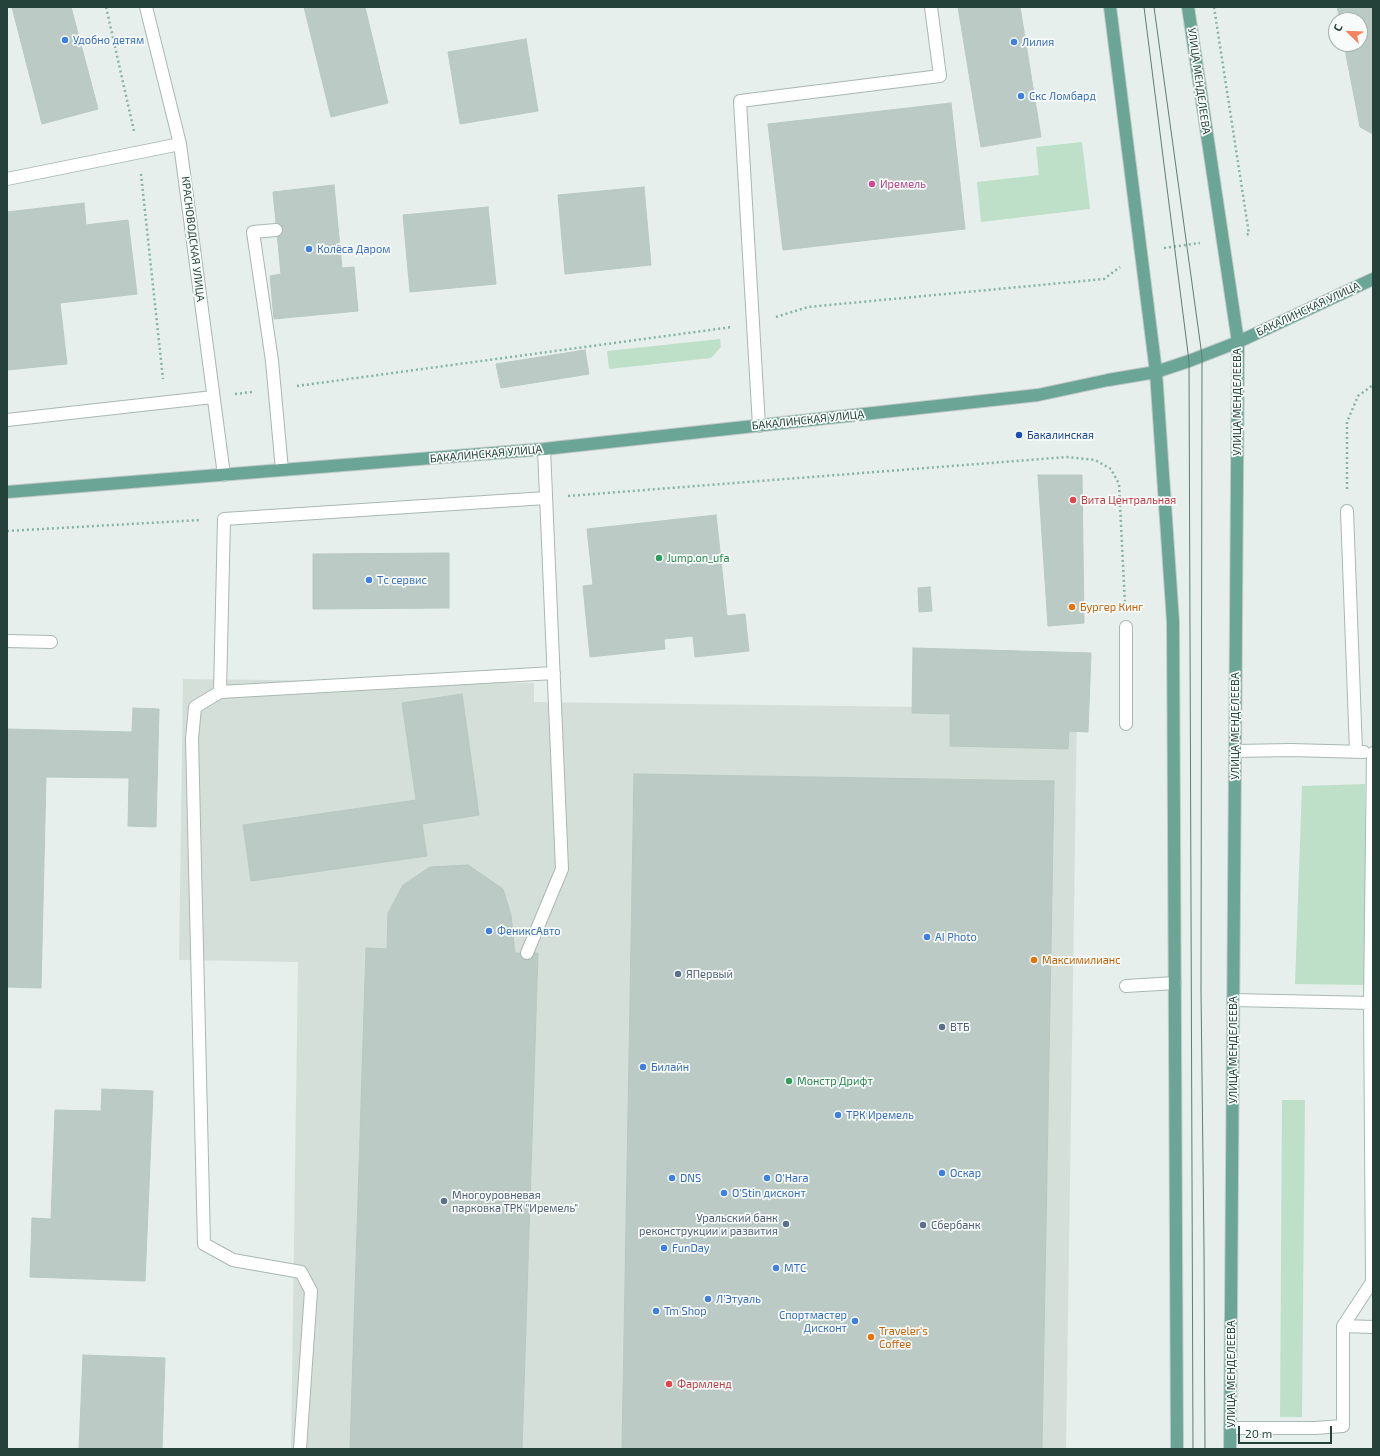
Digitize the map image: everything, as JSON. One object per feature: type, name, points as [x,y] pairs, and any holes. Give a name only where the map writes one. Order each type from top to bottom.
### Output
[{"type":"main road","points":[[1110,7],[1156,372],[1173,622],[1177,1449]]},
{"type":"main road","name":"УЛИЦА МЕНДЕЛЕЕВА","points":[[1188,7],[1238,342],[1230,1449]]},
{"type":"main road","name":"БАКАЛИНСКАЯ УЛИЦА","points":[[7,492],[544,449],[1038,395],[1108,380],[1156,372],[1189,362],[1238,342],[1373,280]]},
{"type":"street","name":"КРАСНОВОДСКАЯ УЛИЦА","points":[[146,7],[180,144],[224,475]]},
{"type":"street","points":[[759,426],[740,101],[940,76],[931,7]]},
{"type":"street","points":[[7,179],[180,144]]},
{"type":"street","points":[[276,230],[253,232],[272,361],[282,470]]},
{"type":"street","points":[[7,420],[213,397]]},
{"type":"street","points":[[527,953],[562,869],[544,449]]},
{"type":"street","points":[[220,692],[224,519],[546,498]]},
{"type":"street","points":[[1347,511],[1356,751]]},
{"type":"street","points":[[1126,627],[1126,724]]},
{"type":"street","points":[[7,641],[51,642]]},
{"type":"street","points":[[300,1449],[311,1291],[301,1272],[233,1260],[204,1244],[192,739],[195,707],[220,692],[554,672]]},
{"type":"street","points":[[1230,1428],[1315,1428],[1343,1426],[1343,1326],[1372,1282],[1373,753],[1356,751],[1291,750],[1235,751]]},
{"type":"street","points":[[1126,986],[1175,983]]},
{"type":"street","points":[[1233,1000],[1372,1003]]},
{"type":"street","points":[[1343,1326],[1373,1327]]},
{"type":"path","points":[[106,7],[139,153],[166,402]]},
{"type":"path","points":[[213,397],[753,324],[808,307],[1104,279],[1140,252],[1249,234],[1214,7]]},
{"type":"path","points":[[1347,511],[1347,422],[1358,396],[1373,385]]},
{"type":"path","points":[[546,498],[1067,457],[1095,460],[1111,469],[1119,484],[1126,627]]},
{"type":"path","points":[[7,531],[224,519]]},
{"type":"shaded area","points":[[183,679],[534,683],[534,702],[1077,709],[1066,1449],[291,1449],[298,962],[179,960]]},
{"type":"green space","points":[[1082,142],[1090,209],[981,222],[977,182],[1039,175],[1036,147]]},
{"type":"green space","points":[[720,339],[721,347],[711,358],[609,369],[607,351]]},
{"type":"green space","points":[[1365,784],[1365,985],[1295,984],[1302,786]]},
{"type":"green space","points":[[1282,1100],[1305,1100],[1302,1417],[1280,1417]]},
{"type":"building","points":[[12,7],[71,7],[98,109],[42,124]]},
{"type":"building","points":[[304,7],[365,7],[388,103],[331,117]]},
{"type":"building","points":[[958,7],[1020,7],[1041,137],[981,147]]},
{"type":"building","points":[[1337,7],[1373,7],[1373,134],[1360,127],[1346,52],[1368,52],[1368,12],[1338,12]]},
{"type":"building","points":[[526,39],[538,111],[460,124],[448,52]]},
{"type":"building","points":[[951,103],[965,229],[783,250],[768,124]]},
{"type":"building","name":"Колёса Даром","points":[[334,185],[342,268],[354,267],[358,311],[274,319],[270,276],[281,274],[273,192]]},
{"type":"building","points":[[644,187],[651,265],[565,274],[558,195]]},
{"type":"building","points":[[84,203],[86,225],[128,220],[137,294],[60,303],[67,364],[7,370],[7,212]]},
{"type":"building","points":[[488,207],[496,284],[410,292],[403,215]]},
{"type":"building","points":[[585,350],[589,374],[501,388],[496,364]]},
{"type":"building","points":[[1038,475],[1082,475],[1084,623],[1048,626]]},
{"type":"building","points":[[716,515],[727,616],[745,614],[749,651],[695,657],[693,636],[664,639],[665,649],[590,657],[583,586],[593,585],[587,529]]},
{"type":"building","points":[[449,553],[449,608],[313,609],[313,554]]},
{"type":"building","points":[[930,587],[932,611],[919,612],[918,588]]},
{"type":"building","points":[[913,648],[1091,653],[1088,732],[1069,731],[1068,749],[950,746],[950,714],[912,713]]},
{"type":"building","points":[[462,694],[479,815],[422,824],[427,856],[251,881],[243,825],[416,800],[402,703]]},
{"type":"building","points":[[133,708],[159,709],[156,827],[128,826],[129,778],[46,777],[41,988],[7,987],[7,729],[132,732]]},
{"type":"building","name":"ТРК Иремель","points":[[634,774],[1054,781],[1042,1449],[622,1449]]},
{"type":"building","name":"Многоуровневая парковка ТРК \"Иремель\"","points":[[468,865],[503,889],[511,915],[515,953],[538,953],[522,1449],[350,1449],[366,948],[387,949],[388,913],[403,885],[430,867]]},
{"type":"building","points":[[102,1089],[153,1091],[145,1281],[30,1277],[32,1218],[51,1219],[55,1110],[101,1111]]},
{"type":"building","points":[[83,1355],[165,1358],[162,1449],[79,1449]]},
{"type":"tram line","points":[[1144,7],[1189,361],[1193,1449]]},
{"type":"tram line","points":[[1154,7],[1202,356],[1201,990],[1205,1449]]},
{"type":"place","name":"Удобно детям","points":[[65,40]]},
{"type":"place","name":"Лилия","points":[[1014,42]]},
{"type":"place","name":"Скс Ломбард","points":[[1021,96]]},
{"type":"place","name":"Иремель","points":[[872,184]]},
{"type":"place","name":"Колёса Даром","points":[[309,249]]},
{"type":"place","name":"Бакалинская","points":[[1019,435]]},
{"type":"place","name":"Вита Центральная","points":[[1073,500]]},
{"type":"place","name":"Jump.on_ufa","points":[[659,558]]},
{"type":"place","name":"Тc сервис","points":[[369,580]]},
{"type":"place","name":"Бургер Кинг","points":[[1072,607]]},
{"type":"place","name":"ФениксАвто","points":[[489,931]]},
{"type":"place","name":"AI Photo","points":[[927,937]]},
{"type":"place","name":"Максимилианс","points":[[1034,960]]},
{"type":"place","name":"ЯПервый","points":[[678,974]]},
{"type":"place","name":"ВТБ","points":[[942,1027]]},
{"type":"place","name":"Билайн","points":[[643,1067]]},
{"type":"place","name":"Монстр Дрифт","points":[[789,1081]]},
{"type":"place","name":"ТРК Иремель","points":[[838,1115]]},
{"type":"place","name":"Оскар","points":[[942,1173]]},
{"type":"place","name":"DNS","points":[[672,1178]]},
{"type":"place","name":"O'Hara","points":[[767,1178]]},
{"type":"place","name":"O'Stin дисконт","points":[[724,1193]]},
{"type":"place","name":"Многоуровневая парковка ТРК \"Иремель\"","points":[[444,1201]]},
{"type":"place","name":"Уральский банк реконструкции и развития","points":[[786,1224]]},
{"type":"place","name":"Сбербанк","points":[[923,1225]]},
{"type":"place","name":"FunDay","points":[[664,1248]]},
{"type":"place","name":"МТС","points":[[776,1268]]},
{"type":"place","name":"Л'Этуаль","points":[[708,1299]]},
{"type":"place","name":"Tm Shop","points":[[656,1311]]},
{"type":"place","name":"Спортмастер Дисконт","points":[[855,1321]]},
{"type":"place","name":"Traveler's Coffee","points":[[871,1337]]},
{"type":"place","name":"Фармленд","points":[[669,1384]]}]
